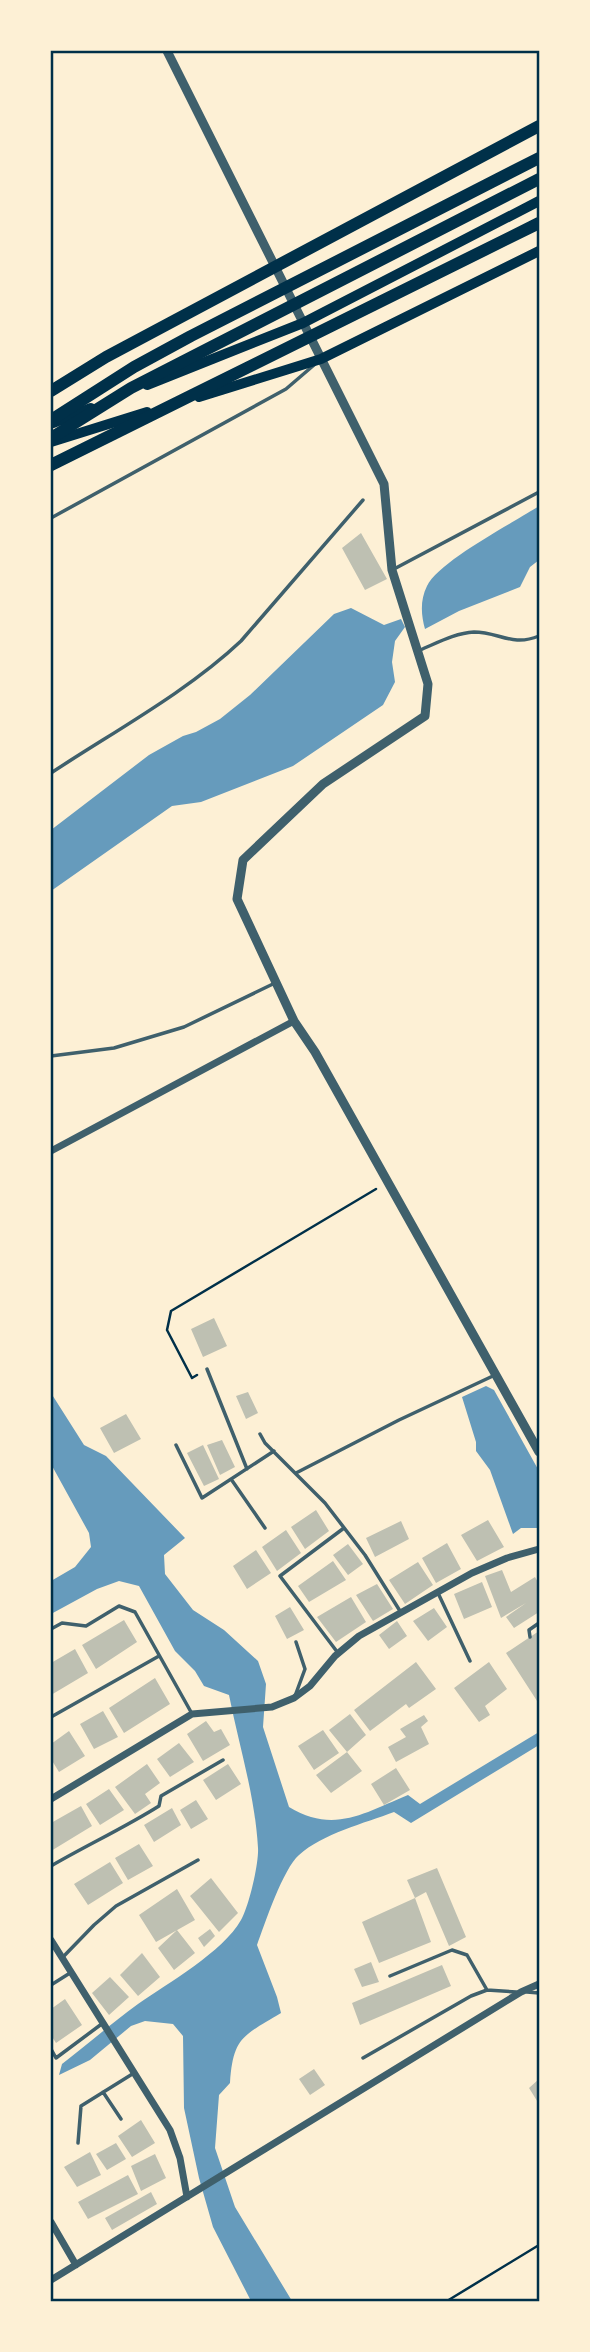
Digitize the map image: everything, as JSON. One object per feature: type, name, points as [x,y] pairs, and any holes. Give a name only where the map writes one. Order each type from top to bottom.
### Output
[{"type":"highway","points":[[51,391],[106,357],[539,126]]},
{"type":"highway","points":[[51,422],[145,361],[539,158]]},
{"type":"highway","points":[[51,440],[131,388],[539,179]]},
{"type":"highway","points":[[51,465],[539,223]]},
{"type":"main road","points":[[51,422],[303,323],[539,201]]},
{"type":"main road","points":[[51,440],[321,359],[539,251]]},
{"type":"street","points":[[167,51],[384,484],[392,570],[428,684],[425,716],[323,784],[243,860],[237,899],[294,1021],[315,1052],[539,1452]]},
{"type":"street","points":[[51,1151],[294,1021]]},
{"type":"street","points":[[51,1800],[192,1714],[272,1707],[295,1698],[310,1686],[338,1653],[359,1636],[472,1573],[507,1558],[539,1549]]},
{"type":"street","points":[[51,1940],[170,2130],[180,2158],[187,2197]]},
{"type":"street","points":[[51,2280],[521,1992],[539,1984]]},
{"type":"street","points":[[51,2222],[76,2265]]},
{"type":"lane","points":[[51,518],[286,389],[321,359]]},
{"type":"lane","points":[[392,570],[539,492]]},
{"type":"lane","points":[[51,773],[223,658],[241,641],[363,500]]},
{"type":"lane","points":[[419,651],[471,632],[488,633],[512,641],[539,636]]},
{"type":"lane","points":[[51,1056],[114,1048],[184,1027],[275,983]]},
{"type":"lane","points":[[207,1368],[247,1469]]},
{"type":"lane","points":[[296,1473],[496,1374]]},
{"type":"lane","points":[[260,1434],[325,1503],[365,1555],[401,1612]]},
{"type":"lane","points":[[176,1445],[202,1498],[274,1451]]},
{"type":"lane","points":[[231,1479],[265,1528]]},
{"type":"lane","points":[[338,1653],[280,1576],[344,1528]]},
{"type":"lane","points":[[438,1592],[470,1661]]},
{"type":"lane","points":[[51,1629],[62,1623],[86,1626],[119,1606],[135,1612],[192,1714]]},
{"type":"lane","points":[[530,1637],[529,1630],[539,1623]]},
{"type":"lane","points":[[295,1698],[305,1669],[296,1642]]},
{"type":"lane","points":[[51,1717],[159,1657]]},
{"type":"lane","points":[[51,1866],[114,1830],[128,1826],[159,1806],[161,1796],[223,1760]]},
{"type":"lane","points":[[62,1958],[116,1906],[198,1860]]},
{"type":"lane","points":[[390,1976],[452,1950],[467,1955],[487,1990]]},
{"type":"lane","points":[[51,1985],[71,1972]]},
{"type":"lane","points":[[363,2058],[471,1996],[487,1990],[539,1993]]},
{"type":"lane","points":[[51,2049],[56,2058],[103,2023]]},
{"type":"lane","points":[[78,2143],[80,2106],[134,2073]]},
{"type":"lane","points":[[103,2092],[121,2119]]},
{"type":"path","points":[[207,1368],[192,1378],[167,1330],[171,1311],[388,1181]]},
{"type":"path","points":[[447,2301],[539,2245]]},
{"type":"water","points":[[539,506],[539,560],[530,567],[520,587],[459,611],[425,629],[422,602],[427,586],[434,576],[461,554]]},
{"type":"water","points":[[351,608],[384,625],[401,619],[405,627],[395,641],[392,662],[395,682],[383,705],[293,766],[201,802],[172,806],[51,891],[51,830],[149,755],[220,719],[250,695],[334,614]]},
{"type":"water","points":[[486,1386],[494,1390],[539,1471],[539,1528],[521,1528],[513,1534],[490,1470],[476,1451],[476,1442],[462,1397]]},
{"type":"water","points":[[51,1393],[84,1445],[106,1456],[185,1538],[164,1555],[165,1574],[193,1610],[224,1630],[258,1661],[266,1684],[263,1727],[289,1807],[305,1815],[335,1820],[363,1814],[408,1795],[420,1804],[539,1732],[539,1745],[411,1823],[394,1812],[319,1841],[293,1862],[275,1897],[257,1945],[281,2013],[249,2033],[237,2047],[230,2083],[219,2095],[215,2148],[235,2207],[292,2301],[251,2301],[213,2227],[184,2108],[183,2036],[173,2024],[145,2021],[131,2026],[90,2060],[59,2075],[62,2064],[138,2004],[208,1955],[233,1932],[247,1905],[258,1848],[250,1790],[229,1695],[204,1686],[195,1671],[175,1651],[139,1586],[119,1581],[97,1589],[51,1614],[51,1581],[75,1567],[91,1547],[89,1533],[51,1464]]},
{"type":"building","points":[[361,533],[387,579],[365,590],[342,548]]},
{"type":"building","points":[[214,1318],[227,1346],[203,1357],[191,1329]]},
{"type":"building","points":[[248,1392],[258,1413],[246,1419],[236,1396]]},
{"type":"building","points":[[126,1414],[141,1439],[114,1453],[100,1428]]},
{"type":"building","points":[[222,1440],[235,1467],[220,1475],[207,1445]]},
{"type":"building","points":[[203,1445],[219,1479],[204,1486],[187,1453]]},
{"type":"building","points":[[316,1510],[329,1531],[305,1549],[291,1527]]},
{"type":"building","points":[[488,1520],[504,1547],[477,1561],[461,1535]]},
{"type":"building","points":[[401,1521],[409,1539],[375,1557],[366,1538]]},
{"type":"building","points":[[286,1530],[301,1553],[277,1571],[262,1547]]},
{"type":"building","points":[[447,1543],[461,1569],[436,1583],[422,1558]]},
{"type":"building","points":[[348,1544],[363,1564],[348,1575],[333,1555]]},
{"type":"building","points":[[256,1550],[271,1573],[247,1589],[233,1566]]},
{"type":"building","points":[[333,1561],[346,1580],[309,1602],[298,1586]]},
{"type":"building","points":[[418,1562],[433,1585],[405,1604],[389,1580]]},
{"type":"building","points":[[502,1570],[511,1592],[535,1577],[539,1584],[539,1612],[514,1628],[506,1617],[526,1603],[501,1618],[485,1576]]},
{"type":"building","points":[[482,1582],[492,1607],[464,1619],[454,1594]]},
{"type":"building","points":[[377,1584],[393,1609],[373,1621],[356,1595]]},
{"type":"building","points":[[351,1597],[366,1622],[336,1642],[317,1617]]},
{"type":"building","points":[[290,1607],[304,1630],[287,1639],[275,1616]]},
{"type":"building","points":[[434,1608],[447,1627],[428,1641],[413,1621]]},
{"type":"building","points":[[124,1620],[137,1642],[96,1669],[82,1645]]},
{"type":"building","points":[[397,1621],[407,1636],[389,1649],[379,1635]]},
{"type":"building","points":[[539,1631],[539,1704],[506,1653]]},
{"type":"building","points":[[75,1649],[88,1673],[51,1695],[51,1663]]},
{"type":"building","points":[[416,1662],[436,1689],[409,1708],[406,1704],[370,1731],[354,1710]]},
{"type":"building","points":[[489,1662],[507,1689],[485,1706],[490,1715],[479,1722],[454,1688]]},
{"type":"building","points":[[155,1678],[170,1704],[124,1733],[109,1708]]},
{"type":"building","points":[[103,1711],[118,1737],[94,1749],[80,1724]]},
{"type":"building","points":[[350,1714],[366,1735],[347,1752],[329,1730]]},
{"type":"building","points":[[424,1715],[428,1721],[421,1727],[429,1744],[396,1762],[388,1747],[406,1737],[400,1729]]},
{"type":"building","points":[[206,1721],[214,1732],[221,1729],[230,1745],[203,1761],[187,1734]]},
{"type":"building","points":[[323,1730],[339,1753],[314,1770],[298,1746]]},
{"type":"building","points":[[69,1731],[85,1756],[59,1772],[51,1759],[51,1744]]},
{"type":"building","points":[[179,1743],[194,1762],[170,1777],[157,1759]]},
{"type":"building","points":[[347,1752],[362,1771],[331,1793],[316,1775]]},
{"type":"building","points":[[147,1764],[160,1783],[145,1794],[151,1803],[135,1814],[115,1787]]},
{"type":"building","points":[[228,1764],[241,1784],[216,1800],[203,1780]]},
{"type":"building","points":[[396,1768],[410,1790],[384,1805],[371,1784]]},
{"type":"building","points":[[109,1789],[124,1810],[100,1825],[86,1804]]},
{"type":"building","points":[[196,1800],[208,1819],[191,1829],[180,1810]]},
{"type":"building","points":[[81,1806],[92,1826],[51,1851],[51,1823]]},
{"type":"building","points":[[172,1808],[181,1825],[154,1842],[144,1825]]},
{"type":"building","points":[[139,1844],[153,1866],[128,1880],[115,1858]]},
{"type":"building","points":[[110,1862],[123,1883],[88,1905],[74,1884]]},
{"type":"building","points":[[437,1868],[466,1937],[449,1946],[426,1892],[415,1898],[407,1880]]},
{"type":"building","points":[[211,1878],[238,1913],[219,1932],[190,1896]]},
{"type":"building","points":[[177,1889],[195,1920],[156,1942],[139,1915]]},
{"type":"building","points":[[415,1898],[431,1942],[379,1963],[362,1922]]},
{"type":"building","points":[[210,1929],[215,1936],[204,1947],[198,1938]]},
{"type":"building","points":[[177,1930],[195,1953],[174,1970],[158,1948]]},
{"type":"building","points":[[142,1953],[160,1977],[138,1996],[120,1975]]},
{"type":"building","points":[[371,1962],[379,1982],[362,1987],[354,1969]]},
{"type":"building","points":[[442,1965],[451,1986],[360,2025],[352,2003]]},
{"type":"building","points":[[110,1977],[129,1997],[109,2015],[92,1993]]},
{"type":"building","points":[[65,1999],[82,2025],[56,2043],[51,2035],[51,2009]]},
{"type":"building","points":[[314,2069],[325,2085],[310,2095],[299,2079]]},
{"type":"building","points":[[539,2079],[539,2104],[529,2088]]},
{"type":"building","points":[[141,2120],[155,2143],[132,2157],[118,2136]]},
{"type":"building","points":[[116,2143],[126,2159],[107,2170],[96,2154]]},
{"type":"building","points":[[90,2152],[101,2175],[77,2187],[64,2167]]},
{"type":"building","points":[[155,2154],[166,2178],[141,2191],[131,2166]]},
{"type":"building","points":[[128,2175],[138,2194],[88,2219],[78,2202]]},
{"type":"building","points":[[151,2192],[157,2204],[112,2230],[105,2218]]}]
